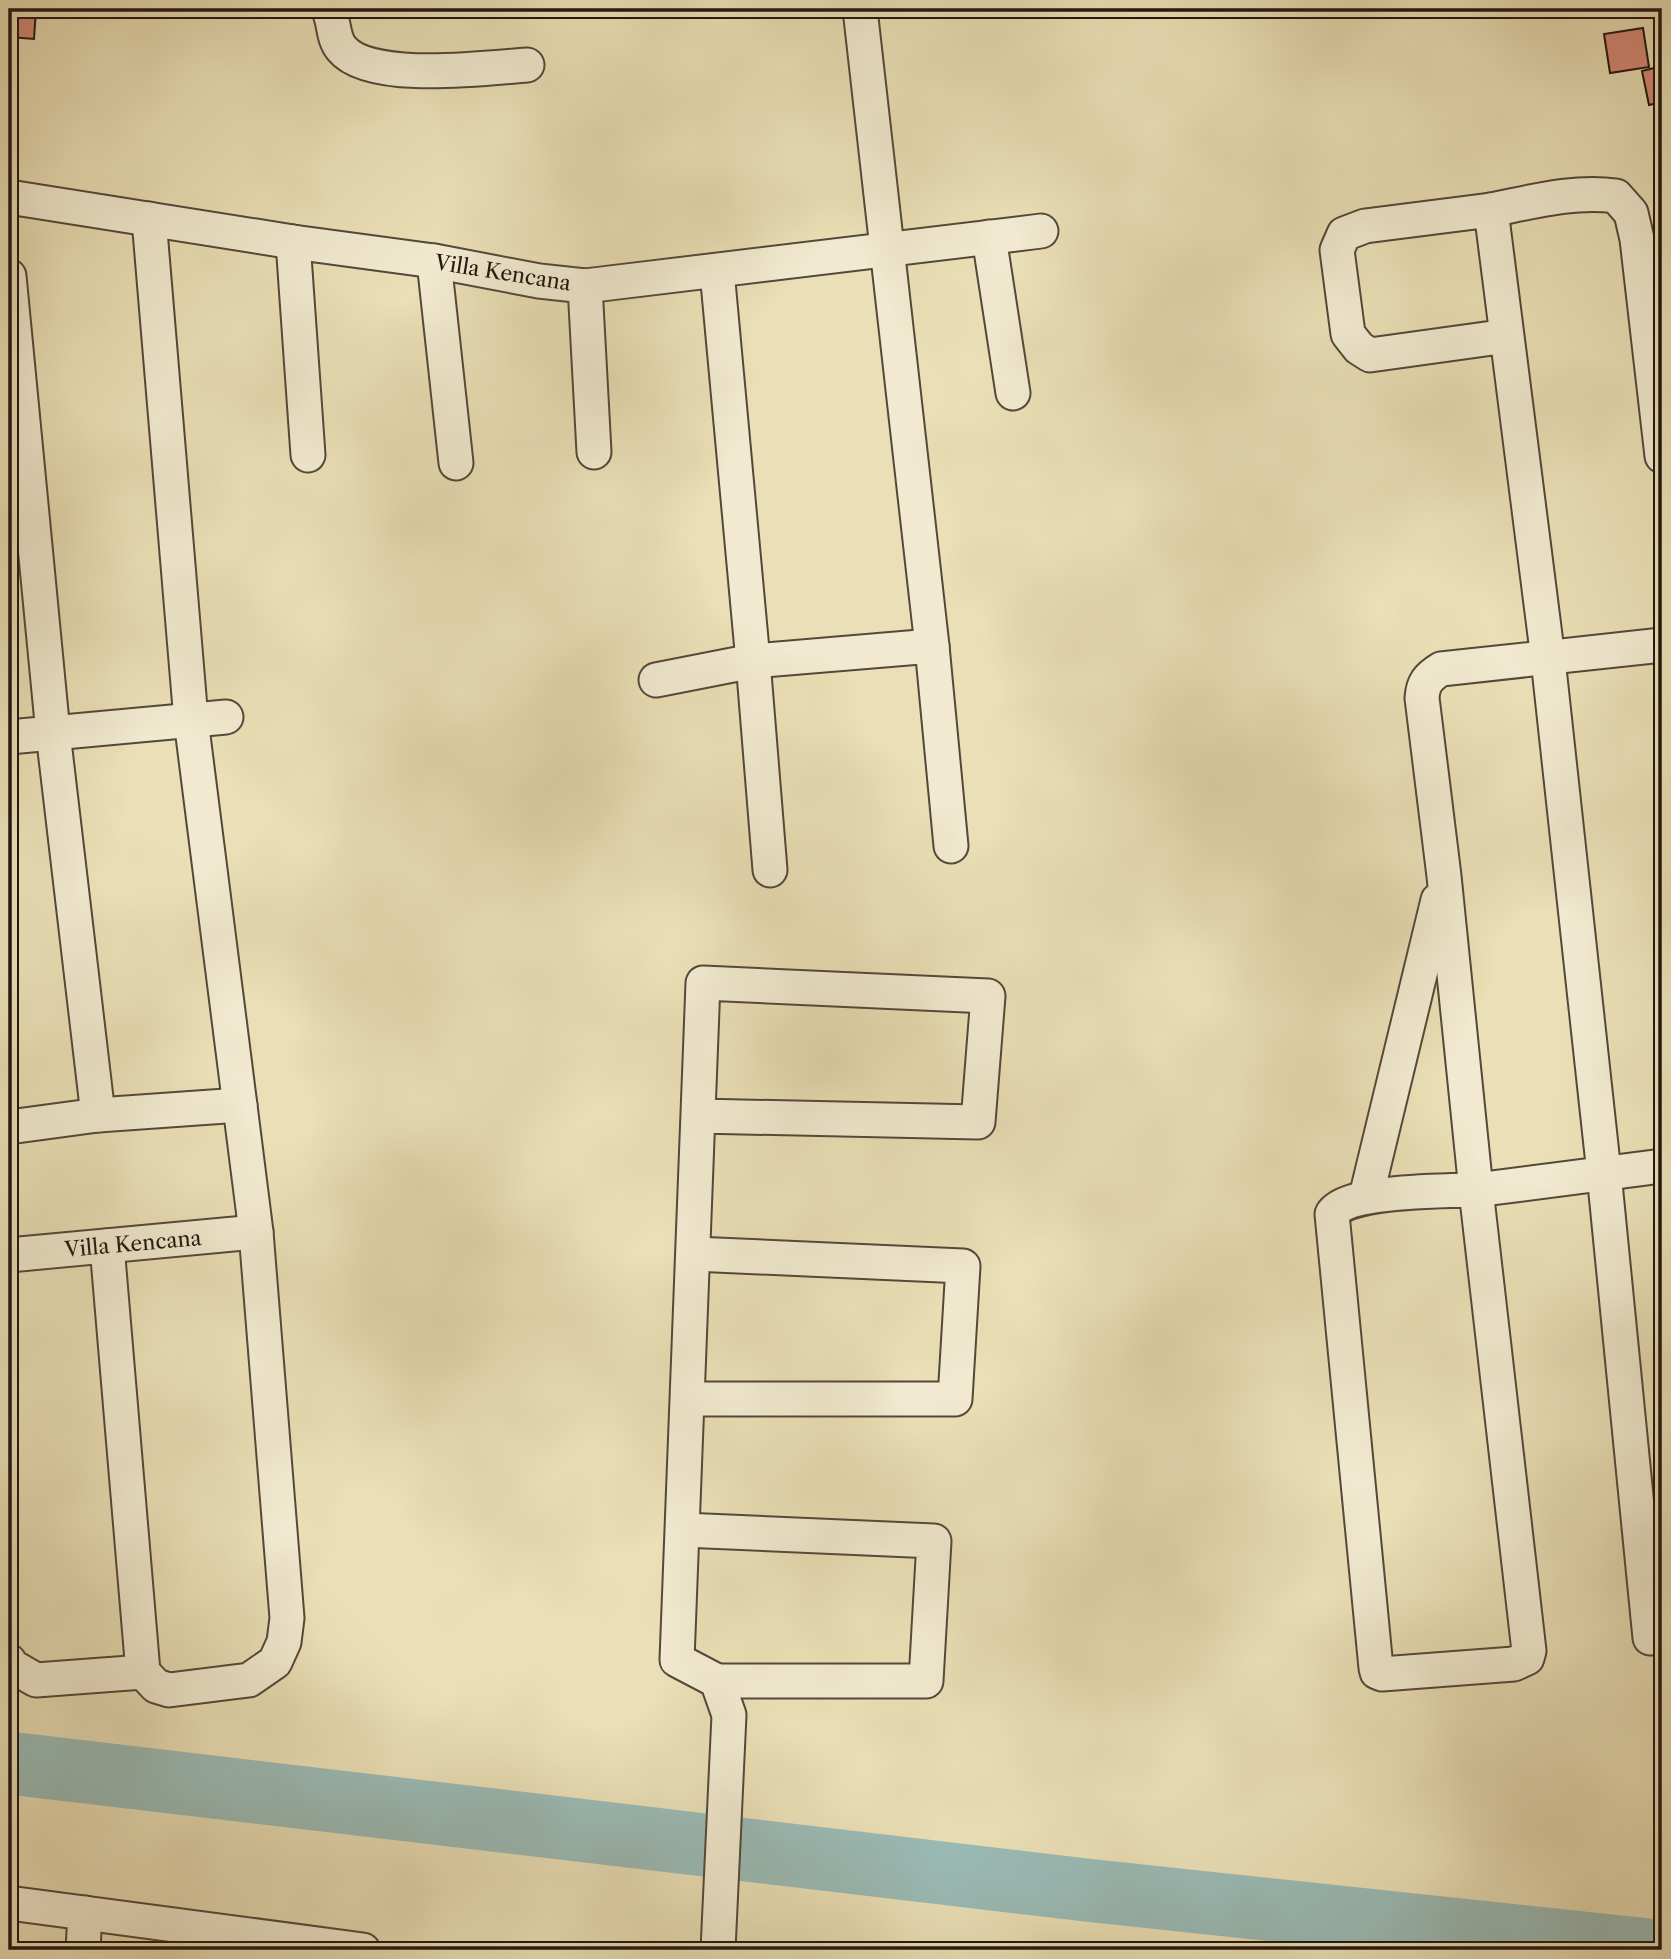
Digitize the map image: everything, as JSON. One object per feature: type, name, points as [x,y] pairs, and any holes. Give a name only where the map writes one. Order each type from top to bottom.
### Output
[{"type":"street","points":[[328,9],[334,19],[336,40],[342,50],[354,59],[379,69],[435,71],[527,65]]},
{"type":"street","points":[[860,9],[932,646],[951,846]]},
{"type":"street","points":[[1507,336],[1370,355],[1359,348],[1348,334],[1337,250],[1344,234],[1365,226],[1491,209],[1556,197],[1599,193],[1616,196],[1630,214],[1637,239],[1662,456]]},
{"type":"street","name":"Villa Kencana","points":[[9,197],[585,286],[1041,231]]},
{"type":"street","points":[[1491,209],[1548,659],[1604,1173],[1650,1638]]},
{"type":"street","points":[[107,1246],[143,1672],[156,1686],[169,1690],[249,1680],[275,1662],[284,1642],[287,1618],[256,1232],[191,720],[149,219]]},
{"type":"street","points":[[989,237],[1013,393]]},
{"type":"street","points":[[293,242],[308,455]]},
{"type":"street","points":[[434,261],[456,463]]},
{"type":"street","points":[[717,271],[770,870]]},
{"type":"street","points":[[9,276],[53,733],[98,1115]]},
{"type":"street","points":[[585,286],[594,452]]},
{"type":"street","points":[[1662,645],[1441,669],[1429,676],[1423,687],[1422,698],[1444,876],[1476,1189],[1529,1651],[1527,1658],[1514,1664],[1382,1674],[1376,1668],[1332,1214],[1338,1207],[1366,1196],[1476,1189],[1662,1166]]},
{"type":"street","points":[[656,680],[753,662],[932,646]]},
{"type":"street","points":[[9,737],[226,717]]},
{"type":"street","points":[[1366,1196],[1444,876]]},
{"type":"street","points":[[683,1530],[934,1541],[926,1681],[717,1681],[677,1660],[703,983],[988,996],[978,1122],[699,1116]]},
{"type":"street","points":[[9,1127],[98,1115],[240,1105]]},
{"type":"street","name":"Villa Kencana","points":[[9,1255],[256,1232]]},
{"type":"street","points":[[688,1399],[955,1399],[963,1266],[694,1254]]},
{"type":"street","points":[[9,1661],[10,1665],[36,1680],[143,1672]]},
{"type":"street","points":[[717,1681],[729,1715],[718,1937]]},
{"type":"street","points":[[9,1903],[85,1913],[231,1941],[363,1950]]},
{"type":"street","points":[[83,1950],[85,1913]]},
{"type":"building","points":[[9,9],[36,9],[34,39],[9,37]]},
{"type":"building","points":[[1643,28],[1649,67],[1610,73],[1604,34]]},
{"type":"building","points":[[1662,66],[1662,102],[1649,105],[1642,71]]},
{"type":"waterway","points":[[9,1763],[1095,1891],[1649,1950]]}]
